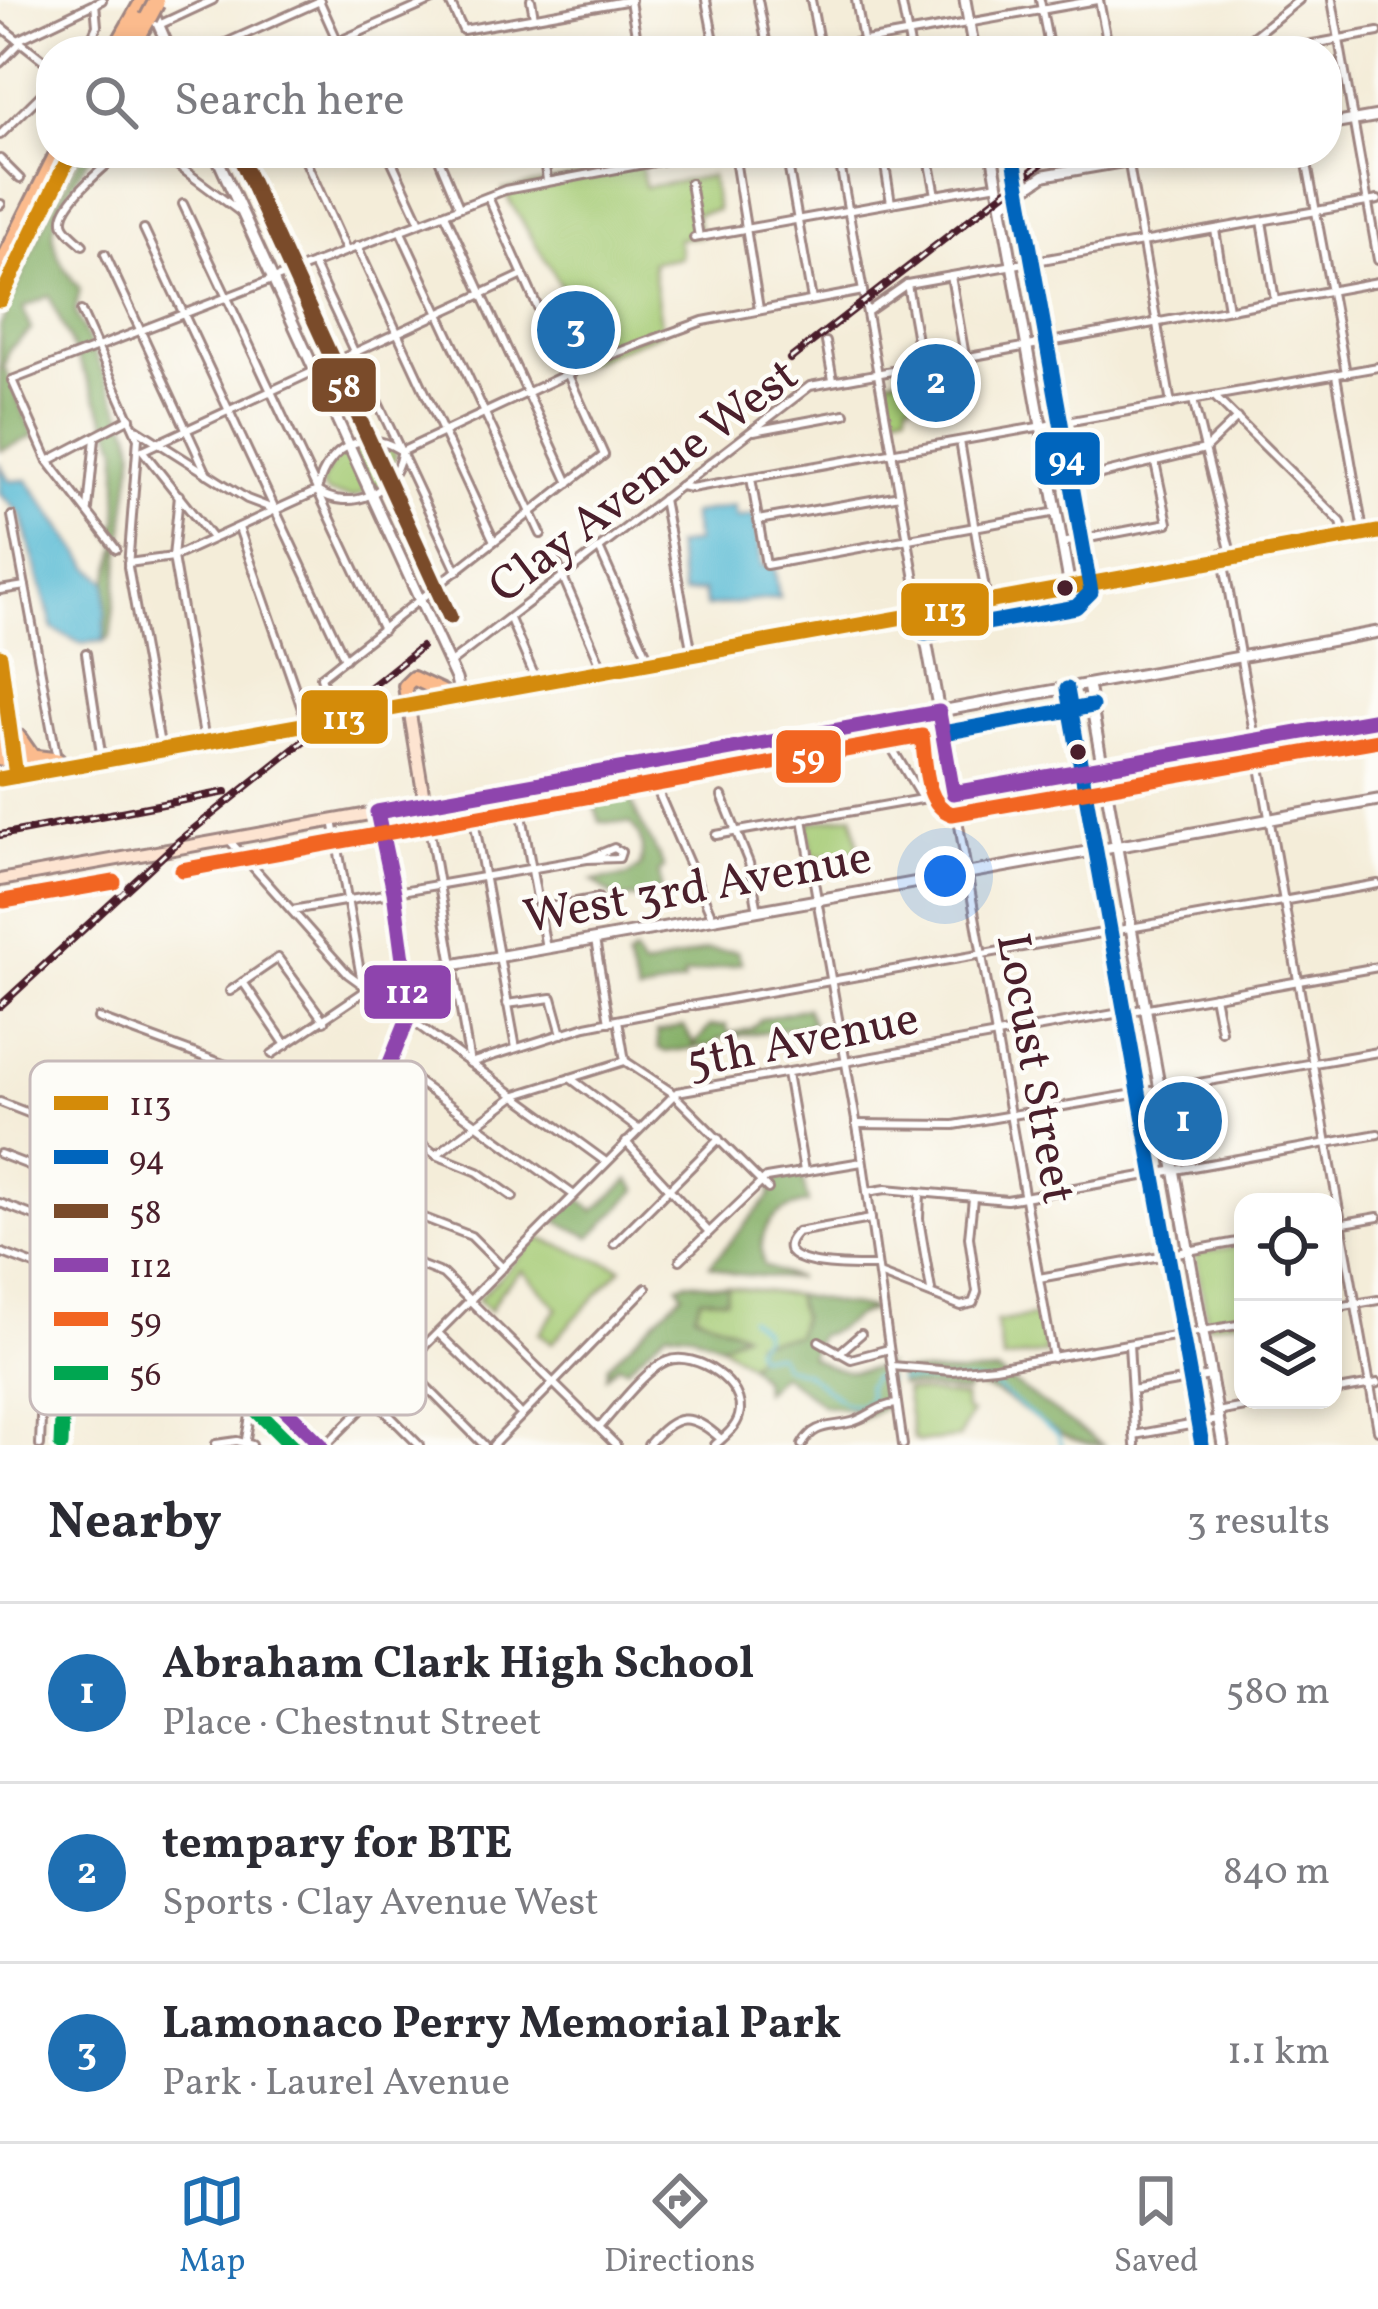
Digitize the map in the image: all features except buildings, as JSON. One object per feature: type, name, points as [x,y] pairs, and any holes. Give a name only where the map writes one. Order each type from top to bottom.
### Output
[{"type":"highway","points":[[127,36],[150,7]]},
{"type":"highway","points":[[136,36],[150,7]]},
{"type":"highway","points":[[0,268],[50,168]]},
{"type":"highway","points":[[0,300],[63,168]]},
{"type":"highway","points":[[0,656],[8,770]]},
{"type":"highway","points":[[0,704],[30,757],[58,765]]},
{"type":"main road","points":[[8,770],[58,765],[1371,530]]},
{"type":"main road","points":[[920,610],[1070,584]]},
{"type":"main road","points":[[0,880],[425,803],[405,684],[416,678],[452,693]]},
{"type":"main road","points":[[306,720],[408,702]]},
{"type":"main road","points":[[377,812],[412,1007],[391,1061]]},
{"type":"main road","points":[[290,1415],[323,1445]]},
{"type":"street","points":[[163,36],[150,7],[213,0]]},
{"type":"street","points":[[241,36],[320,0],[336,36]]},
{"type":"street","points":[[350,36],[433,0]]},
{"type":"street","points":[[449,0],[463,30],[630,0],[636,36]]},
{"type":"street","points":[[531,0],[534,17]]},
{"type":"street","points":[[574,0],[578,9]]},
{"type":"street","points":[[706,0],[713,36]]},
{"type":"street","points":[[758,0],[765,36]]},
{"type":"street","points":[[811,0],[817,36]]},
{"type":"street","points":[[856,0],[862,36]]},
{"type":"street","points":[[902,0],[908,34]]},
{"type":"street","points":[[965,0],[971,36]]},
{"type":"street","points":[[1040,0],[1047,36]]},
{"type":"street","points":[[901,36],[1098,0],[1105,36]]},
{"type":"street","points":[[1254,36],[1298,0]]},
{"type":"street","points":[[1332,0],[1338,36]]},
{"type":"street","points":[[0,63],[19,41],[97,1],[93,36]]},
{"type":"street","points":[[0,26],[36,54]]},
{"type":"street","points":[[1342,38],[1378,32]]},
{"type":"street","points":[[1342,59],[1378,260]]},
{"type":"street","points":[[0,135],[36,100]]},
{"type":"street","points":[[1342,122],[1378,116]]},
{"type":"street","points":[[0,159],[20,178]]},
{"type":"street","points":[[83,245],[64,226],[64,218],[75,196],[104,168]]},
{"type":"street","points":[[181,168],[238,211]]},
{"type":"street","points":[[223,168],[238,211],[449,664],[452,693]]},
{"type":"street","points":[[309,168],[346,250]]},
{"type":"street","points":[[395,168],[420,222]]},
{"type":"street","points":[[443,168],[459,207]]},
{"type":"street","points":[[545,168],[547,180]]},
{"type":"street","points":[[116,550],[48,461],[12,380],[488,196],[615,168]]},
{"type":"street","points":[[737,168],[759,309]]},
{"type":"street","points":[[789,168],[812,300]]},
{"type":"street","name":"Locust Street","points":[[841,168],[1053,1358]]},
{"type":"street","points":[[886,168],[892,203]]},
{"type":"street","points":[[931,168],[936,195]]},
{"type":"street","points":[[995,168],[1070,584]]},
{"type":"street","points":[[1002,204],[1045,175],[1077,168]]},
{"type":"street","points":[[1130,168],[1172,404]]},
{"type":"street","points":[[1308,168],[1346,373]]},
{"type":"street","points":[[689,183],[696,238],[998,184]]},
{"type":"street","points":[[332,712],[321,677],[604,455],[488,196]]},
{"type":"street","points":[[867,312],[907,284],[1378,200]]},
{"type":"street","points":[[183,204],[383,630]]},
{"type":"street","points":[[445,213],[569,483]]},
{"type":"street","points":[[1262,221],[1275,300]]},
{"type":"street","points":[[144,229],[345,659]]},
{"type":"street","points":[[1215,229],[1228,309]]},
{"type":"street","points":[[400,230],[541,534]]},
{"type":"street","points":[[357,246],[494,541]]},
{"type":"street","points":[[106,254],[207,474]]},
{"type":"street","points":[[312,263],[457,571]]},
{"type":"street","points":[[140,450],[524,275]]},
{"type":"street","points":[[951,276],[964,356]]},
{"type":"street","name":"Clay Avenue West","points":[[449,664],[810,386],[1378,282]]},
{"type":"street","points":[[907,284],[921,364]]},
{"type":"street","points":[[128,563],[173,557],[317,491],[342,500],[372,496],[392,478],[401,452],[568,374],[703,321],[863,291]]},
{"type":"street","points":[[81,311],[135,428],[140,450],[128,563],[160,746]]},
{"type":"street","points":[[826,342],[833,380]]},
{"type":"street","points":[[680,486],[751,478],[1378,367]]},
{"type":"street","points":[[1336,374],[1371,530]]},
{"type":"street","points":[[1214,396],[1341,522],[1345,535]]},
{"type":"street","points":[[1193,400],[1227,556],[1230,601],[1333,1193]]},
{"type":"street","points":[[748,432],[845,414]]},
{"type":"street","points":[[48,461],[130,418]]},
{"type":"street","points":[[1052,485],[1205,449],[1237,418]]},
{"type":"street","points":[[135,428],[248,499],[276,510]]},
{"type":"street","points":[[88,512],[95,437]]},
{"type":"street","points":[[317,491],[326,466],[349,445],[376,440],[401,452]]},
{"type":"street","points":[[960,441],[986,596]]},
{"type":"street","points":[[140,450],[212,539]]},
{"type":"street","points":[[1062,543],[1168,524],[1155,461]]},
{"type":"street","points":[[751,478],[766,565],[1057,512]]},
{"type":"street","points":[[179,495],[173,557],[205,738]]},
{"type":"street","points":[[758,520],[900,495]]},
{"type":"street","points":[[663,499],[692,651]]},
{"type":"street","points":[[12,516],[58,765]]},
{"type":"street","points":[[238,527],[306,720]]},
{"type":"street","points":[[599,548],[649,659]]},
{"type":"street","points":[[554,556],[602,667]]},
{"type":"street","points":[[0,590],[25,586]]},
{"type":"street","points":[[510,618],[536,679]]},
{"type":"street","points":[[470,1063],[425,803],[1378,632]]},
{"type":"street","points":[[86,653],[101,757]]},
{"type":"street","points":[[1088,686],[1223,1445]]},
{"type":"street","points":[[716,835],[1378,718]]},
{"type":"street","points":[[877,723],[922,798]]},
{"type":"street","points":[[646,764],[712,919]]},
{"type":"street","points":[[517,787],[546,948]]},
{"type":"street","points":[[469,796],[516,1048]]},
{"type":"street","points":[[722,796],[748,863],[758,910]]},
{"type":"street","name":"West 3rd Avenue","points":[[365,986],[407,973],[1378,800]]},
{"type":"street","points":[[803,819],[867,1192],[903,1445]]},
{"type":"street","points":[[333,820],[365,986]]},
{"type":"street","points":[[229,840],[348,974],[606,1162]]},
{"type":"street","points":[[292,910],[587,859],[619,858],[621,853],[614,848],[587,859]]},
{"type":"street","points":[[470,1063],[614,1021],[1378,884]]},
{"type":"street","points":[[538,909],[598,898]]},
{"type":"street","points":[[595,940],[625,1061],[674,1094],[768,1189]]},
{"type":"street","points":[[230,991],[278,958],[324,1021]]},
{"type":"street","name":"5th Avenue","points":[[426,1345],[674,1094],[1378,968]]},
{"type":"street","points":[[243,982],[286,1045]]},
{"type":"street","points":[[272,1054],[324,1021],[365,986]]},
{"type":"street","points":[[1214,996],[1221,1031]]},
{"type":"street","points":[[507,1004],[552,998],[562,1034]]},
{"type":"street","points":[[98,1018],[215,1061]]},
{"type":"street","points":[[856,1124],[918,1127],[1010,1116],[1378,1052]]},
{"type":"street","points":[[436,1155],[515,1096],[625,1061]]},
{"type":"street","points":[[787,1072],[804,1172]]},
{"type":"street","points":[[570,1078],[638,1129]]},
{"type":"street","points":[[426,1088],[574,1195]]},
{"type":"street","points":[[0,1118],[3,1103]]},
{"type":"street","points":[[867,1192],[886,1189],[1004,1200],[1378,1133]]},
{"type":"street","points":[[614,1244],[718,1139]]},
{"type":"street","points":[[626,1142],[709,1232]]},
{"type":"street","points":[[426,1147],[478,1172],[512,1197]]},
{"type":"street","points":[[0,1154],[30,1166]]},
{"type":"street","points":[[680,1260],[761,1181],[862,1162]]},
{"type":"street","points":[[920,1193],[919,1219],[932,1292]]},
{"type":"street","points":[[871,1219],[800,1231],[792,1235],[789,1247],[799,1259],[878,1270],[964,1307],[976,1298],[969,1237],[973,1198]]},
{"type":"street","points":[[0,1203],[30,1214]]},
{"type":"street","points":[[1342,1223],[1378,1216]]},
{"type":"street","points":[[426,1219],[471,1236],[503,1268]]},
{"type":"street","points":[[1039,1277],[1234,1242]]},
{"type":"street","points":[[1342,1246],[1374,1384],[1378,1430]]},
{"type":"street","points":[[0,1252],[30,1263]]},
{"type":"street","points":[[426,1268],[443,1274],[471,1300],[612,1444]]},
{"type":"street","points":[[426,1383],[488,1445],[646,1288]]},
{"type":"street","points":[[1342,1306],[1378,1300]]},
{"type":"street","points":[[892,1366],[966,1371],[1234,1326]]},
{"type":"street","points":[[438,1333],[522,1415]]},
{"type":"street","points":[[839,1353],[861,1334]]},
{"type":"street","points":[[820,1341],[851,1359],[889,1348]]},
{"type":"street","points":[[1129,1344],[1135,1445]]},
{"type":"street","points":[[599,1428],[657,1366],[687,1358],[706,1365],[738,1397],[737,1421],[718,1442],[702,1423],[684,1419],[664,1427],[648,1445]]},
{"type":"street","points":[[1132,1390],[1210,1376]]},
{"type":"street","points":[[1342,1389],[1374,1384]]},
{"type":"street","points":[[802,1445],[820,1427],[850,1423],[884,1405],[897,1404]]},
{"type":"street","points":[[1134,1435],[1246,1409]]},
{"type":"street","points":[[40,1445],[41,1415]]},
{"type":"street","name":"5th Avenue","points":[[323,1445],[356,1415]]},
{"type":"street","points":[[389,1415],[419,1445]]},
{"type":"street","points":[[215,1444],[247,1444]]},
{"type":"green space","points":[[75,168],[83,168],[61,206],[54,236],[65,269],[80,289],[75,312],[131,432],[134,449],[110,637],[104,641],[107,582],[118,545],[108,531],[118,523],[118,446],[49,296],[23,308],[31,330],[9,349],[4,367],[34,436],[0,451],[0,327],[43,226]]},
{"type":"green space","points":[[615,168],[642,168],[645,187],[711,176],[717,210],[696,214],[700,236],[678,239],[681,257],[652,262],[662,332],[570,369],[553,334],[570,326],[560,300],[578,293],[565,292],[503,190]]},
{"type":"green space","points":[[939,369],[944,396],[908,402],[907,411],[892,415],[886,379]]},
{"type":"green space","points":[[373,444],[396,454],[386,482],[352,498],[327,493],[321,485],[334,462],[346,451]]},
{"type":"green space","points":[[628,790],[664,868],[659,872],[661,889],[618,900],[593,881],[628,876],[640,867],[641,843],[630,823],[600,822],[592,798]]},
{"type":"green space","points":[[853,815],[859,850],[813,857],[807,823]]},
{"type":"green space","points":[[706,950],[737,951],[742,963],[684,976],[684,982],[638,994],[627,959],[634,953],[643,968]]},
{"type":"green space","points":[[806,1008],[813,1024],[719,1039],[714,1045],[666,1052],[659,1048],[657,1032],[684,1026],[694,1045],[710,1026],[726,1025],[729,1034],[750,1029],[761,1019]]},
{"type":"green space","points":[[801,1172],[808,1203],[776,1216],[762,1242],[764,1266],[798,1279],[734,1274],[710,1265],[771,1195],[769,1180]]},
{"type":"green space","points":[[629,1180],[637,1190],[591,1237],[556,1221],[577,1196],[594,1211]]},
{"type":"green space","points":[[539,1238],[622,1268],[552,1343],[539,1333],[558,1308],[522,1270],[500,1292],[490,1311],[477,1300]]},
{"type":"green space","points":[[1234,1247],[1234,1321],[1208,1325],[1195,1254]]},
{"type":"green space","points":[[678,1285],[727,1286],[726,1299],[701,1298],[694,1313],[743,1333],[721,1345],[691,1333],[666,1331],[627,1368],[618,1365],[606,1376],[608,1365],[683,1293]]},
{"type":"green space","points":[[727,1286],[795,1295],[801,1316],[796,1336],[748,1364],[721,1345],[741,1332],[694,1313],[701,1298],[726,1299]]},
{"type":"green space","points":[[795,1295],[876,1310],[819,1335],[810,1357],[847,1371],[886,1365],[888,1405],[857,1421],[853,1409],[823,1405],[781,1374],[763,1392],[762,1379],[748,1364],[756,1356],[755,1341],[796,1336],[801,1316]]},
{"type":"green space","points":[[1039,1315],[1046,1353],[1003,1360],[996,1322]]},
{"type":"green space","points":[[898,1371],[997,1372],[1103,1445],[1066,1436],[988,1390],[970,1386],[966,1393],[900,1385]]},
{"type":"green space","points":[[905,1390],[964,1397],[965,1410],[971,1413],[959,1438],[919,1442],[913,1438]]},
{"type":"water","points":[[0,465],[10,481],[27,480],[91,568],[107,582],[104,641],[80,643],[53,629],[21,514],[0,494]]},
{"type":"water","points":[[734,506],[736,518],[754,515],[762,566],[774,565],[779,598],[706,607],[703,591],[683,594],[675,546],[696,542],[691,514]]},
{"type":"waterway","points":[[749,1318],[762,1329],[763,1336],[754,1347],[758,1355],[778,1354],[783,1366],[804,1372],[845,1403],[860,1405],[869,1398],[867,1386],[873,1377],[888,1380]]},
{"type":"waterway","points":[[898,1380],[990,1383],[1058,1435],[1061,1445]]},
{"type":"railway","points":[[790,359],[1036,168]]},
{"type":"railway","points":[[0,1006],[180,840],[421,647]]},
{"type":"railway","points":[[0,835],[226,792]]},
{"type":"transit line","name":"113","points":[[0,300],[64,168]]},
{"type":"transit line","name":"58","points":[[245,168],[450,617]]},
{"type":"transit line","name":"94","points":[[925,634],[1076,607],[1091,592],[1016,168]]},
{"type":"transit line","name":"113","points":[[0,779],[1378,532]]},
{"type":"transit line","name":"113","points":[[0,656],[16,776]]},
{"type":"transit line","name":"94","points":[[1067,689],[1202,1445]]},
{"type":"transit line","name":"94","points":[[943,733],[1092,706]]},
{"type":"transit line","name":"112","points":[[391,1061],[410,1013],[394,892],[377,812],[939,712],[953,793],[1378,719]]},
{"type":"transit line","name":"59","points":[[182,870],[922,736],[931,792],[952,814],[1378,740]]},
{"type":"transit line","name":"59","points":[[4,901],[114,882]]},
{"type":"transit line","name":"56","points":[[61,1445],[62,1415]]},
{"type":"transit line","name":"56","points":[[261,1415],[291,1445]]},
{"type":"transit line","name":"112","points":[[291,1415],[321,1445]]},
{"type":"place","name":"Lamonaco Perry Memorial Park","points":[[576,330]]},
{"type":"place","name":"tempary for BTE","points":[[936,383]]},
{"type":"place","name":"Abraham Clark High School","points":[[1183,1121]]}]
